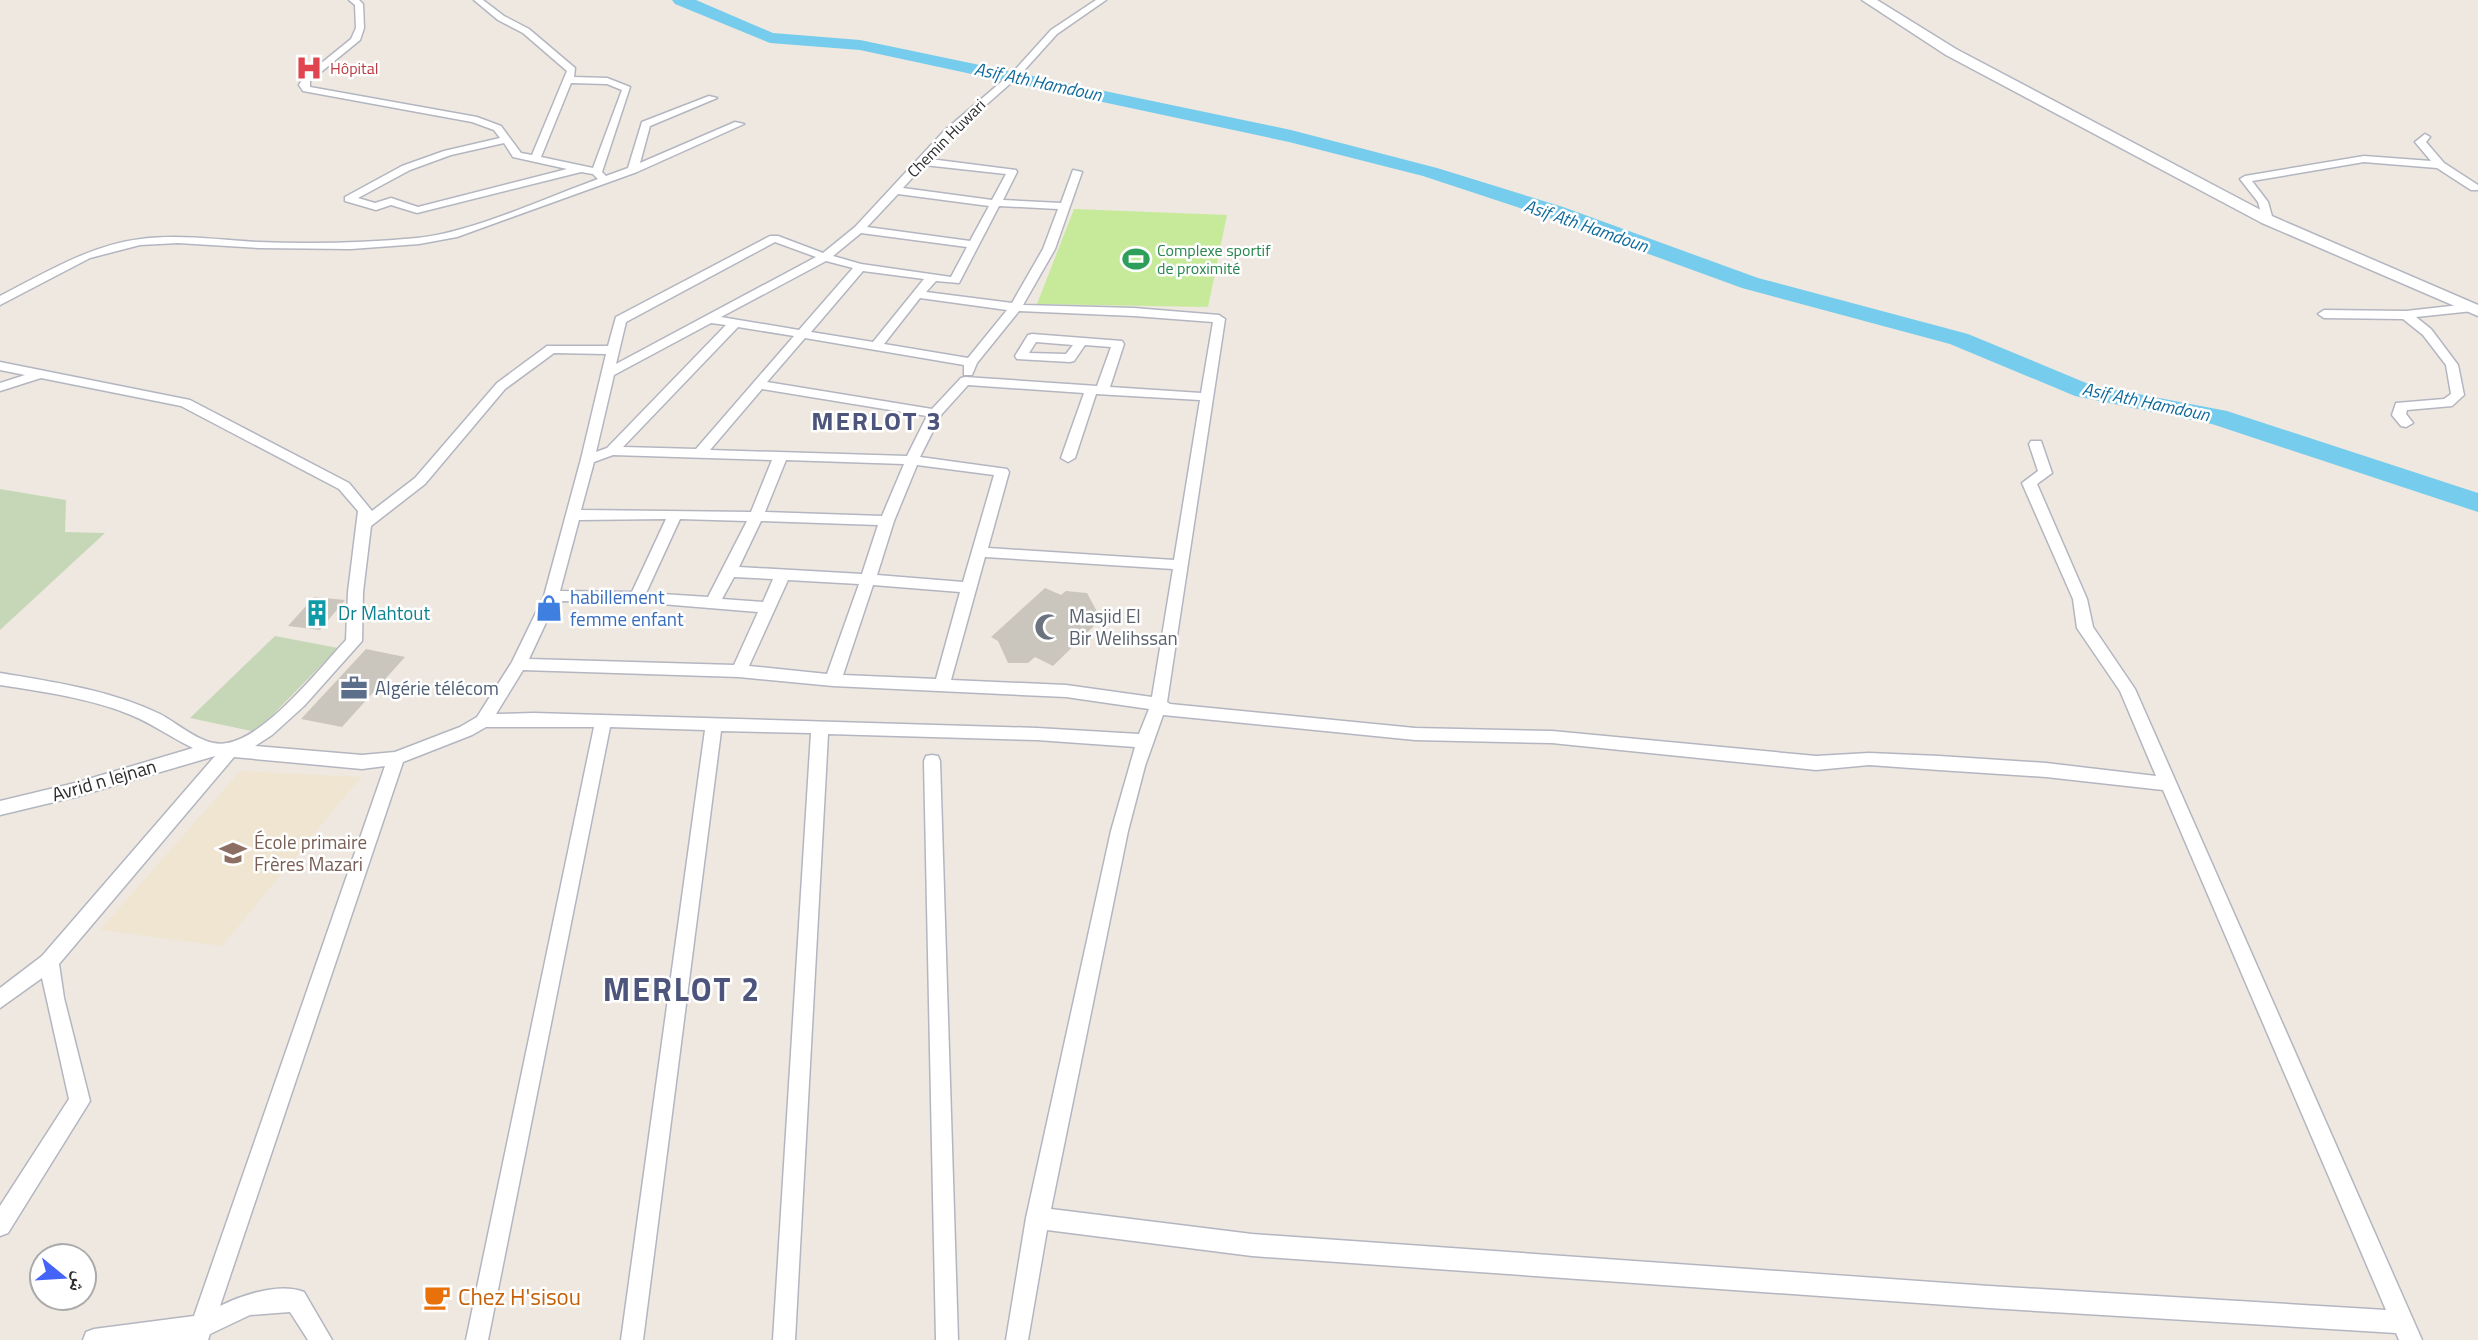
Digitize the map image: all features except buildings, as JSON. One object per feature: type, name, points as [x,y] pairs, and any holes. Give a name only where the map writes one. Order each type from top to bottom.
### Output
[{"type":"street","points":[[353,0],[359,4],[360,28],[355,40],[306,80],[306,89],[474,119],[501,129],[505,140],[517,155],[581,168],[601,176]]},
{"type":"street","points":[[478,0],[501,18],[526,31],[572,69],[535,159]]},
{"type":"street","name":"Chemin Huwari","points":[[608,373],[825,257],[859,229],[948,133],[1017,73],[1054,32],[1102,0]]},
{"type":"street","points":[[1868,0],[1951,52],[2269,219],[2474,309]]},
{"type":"street","points":[[567,80],[602,81],[623,85],[627,89],[601,176]]},
{"type":"street","points":[[633,170],[646,124],[712,98]]},
{"type":"street","points":[[0,301],[61,267],[113,247],[140,242],[178,240],[301,247],[419,241],[457,234],[601,176],[633,170],[738,124]]},
{"type":"street","points":[[2425,137],[2420,142],[2421,146],[2440,165],[2475,188]]},
{"type":"street","points":[[505,140],[448,153],[406,168],[349,199],[376,207],[391,201],[418,210],[581,168]]},
{"type":"street","points":[[2269,219],[2263,202],[2245,179],[2352,159],[2440,165]]},
{"type":"street","points":[[483,721],[519,664],[551,596],[588,459],[620,320],[774,238],[860,267],[955,281],[1012,172],[921,161]]},
{"type":"street","points":[[833,680],[887,521],[912,460],[935,413],[965,381],[971,362],[1016,307],[1049,249],[1077,172]]},
{"type":"street","points":[[894,191],[994,203],[1066,206]]},
{"type":"street","points":[[859,229],[975,245]]},
{"type":"street","points":[[698,455],[860,267]]},
{"type":"street","points":[[877,345],[933,277]]},
{"type":"street","points":[[917,294],[1016,307],[1219,318],[1159,704],[1143,741],[1112,869],[1037,1218],[1017,1340]]},
{"type":"street","points":[[2324,314],[2406,315],[2474,309]]},
{"type":"street","points":[[2406,315],[2427,332],[2452,365],[2458,395],[2447,403],[2401,406],[2399,415],[2406,423]]},
{"type":"street","points":[[710,319],[971,362]]},
{"type":"street","points":[[612,451],[735,323]]},
{"type":"street","points":[[1068,458],[1118,344],[1081,342]]},
{"type":"street","points":[[364,524],[420,481],[501,386],[551,349],[564,347],[613,350]]},
{"type":"street","points":[[0,366],[184,402],[344,486],[365,510],[356,587],[355,641],[271,728],[230,750],[49,962],[0,999]]},
{"type":"street","points":[[0,387],[37,375]]},
{"type":"street","points":[[965,381],[1207,397]]},
{"type":"street","points":[[760,385],[935,413]]},
{"type":"street","points":[[1037,1218],[1265,1246],[1989,1297],[2406,1331],[2127,689],[2085,628],[2080,599],[2029,483],[2045,472],[2036,444]]},
{"type":"street","points":[[588,459],[612,451],[782,455],[912,460],[1002,472],[942,685]]},
{"type":"street","points":[[712,603],[756,517],[782,455]]},
{"type":"street","points":[[571,515],[676,514],[887,521]]},
{"type":"street","points":[[637,597],[676,514]]},
{"type":"street","points":[[980,552],[1181,565]]},
{"type":"street","points":[[729,572],[868,579],[969,588]]},
{"type":"street","points":[[739,671],[782,576]]},
{"type":"street","points":[[551,596],[637,597],[766,608]]},
{"type":"street","points":[[519,664],[739,671],[833,680],[1066,691],[1159,704],[1166,710],[1415,734],[1552,737],[1815,763],[1869,759],[2046,770],[2168,784]]},
{"type":"street","points":[[0,679],[74,693],[137,710],[176,729],[208,750]]},
{"type":"street","points":[[483,721],[534,719],[1037,734],[1143,741]]},
{"type":"street","name":"Avrid n lejnan","points":[[0,808],[75,790],[208,750],[362,762],[396,758],[483,721]]},
{"type":"street","points":[[477,1340],[603,722]]},
{"type":"street","points":[[632,1340],[713,725]]},
{"type":"street","points":[[784,1340],[820,728]]},
{"type":"street","points":[[199,1334],[396,758]]},
{"type":"street","points":[[932,761],[947,1340]]},
{"type":"street","points":[[0,1225],[80,1101],[54,998],[49,962]]},
{"type":"street","points":[[94,1340],[199,1334],[248,1304],[296,1300],[327,1339]]},
{"type":"shaded area","name":"École primaire Frères Mazari","points":[[240,771],[361,777],[222,946],[100,930]]},
{"type":"green space","name":"Complexe sportif de proximité","points":[[1074,209],[1227,215],[1208,307],[1037,304]]},
{"type":"green space","points":[[0,489],[66,500],[65,532],[105,533],[0,630]]},
{"type":"green space","points":[[275,636],[338,648],[256,732],[190,718]]},
{"type":"waterway","name":"Asif Ath Hamdoun","points":[[681,0],[770,38],[860,45],[1291,136],[1430,172],[1555,212],[1750,283],[1959,339],[2084,391],[2218,417],[2478,503]]},
{"type":"place","name":"Hôpital","points":[[309,68]]},
{"type":"place","name":"Complexe sportif de proximité","points":[[1136,259]]},
{"type":"place","name":"habillement femme enfant","points":[[549,608]]},
{"type":"place","name":"Dr Mahtout","points":[[317,613]]},
{"type":"place","name":"Masjid El Bir Welihssan","points":[[1048,627]]},
{"type":"place","name":"Algérie télécom","points":[[354,688]]},
{"type":"place","name":"École primaire Frères Mazari","points":[[233,853]]},
{"type":"place","name":"Chez H'sisou","points":[[437,1297]]},
{"type":"district","name":"MERLOT 3","points":[[877,421]]},
{"type":"district","name":"MERLOT 2","points":[[682,990]]}]
